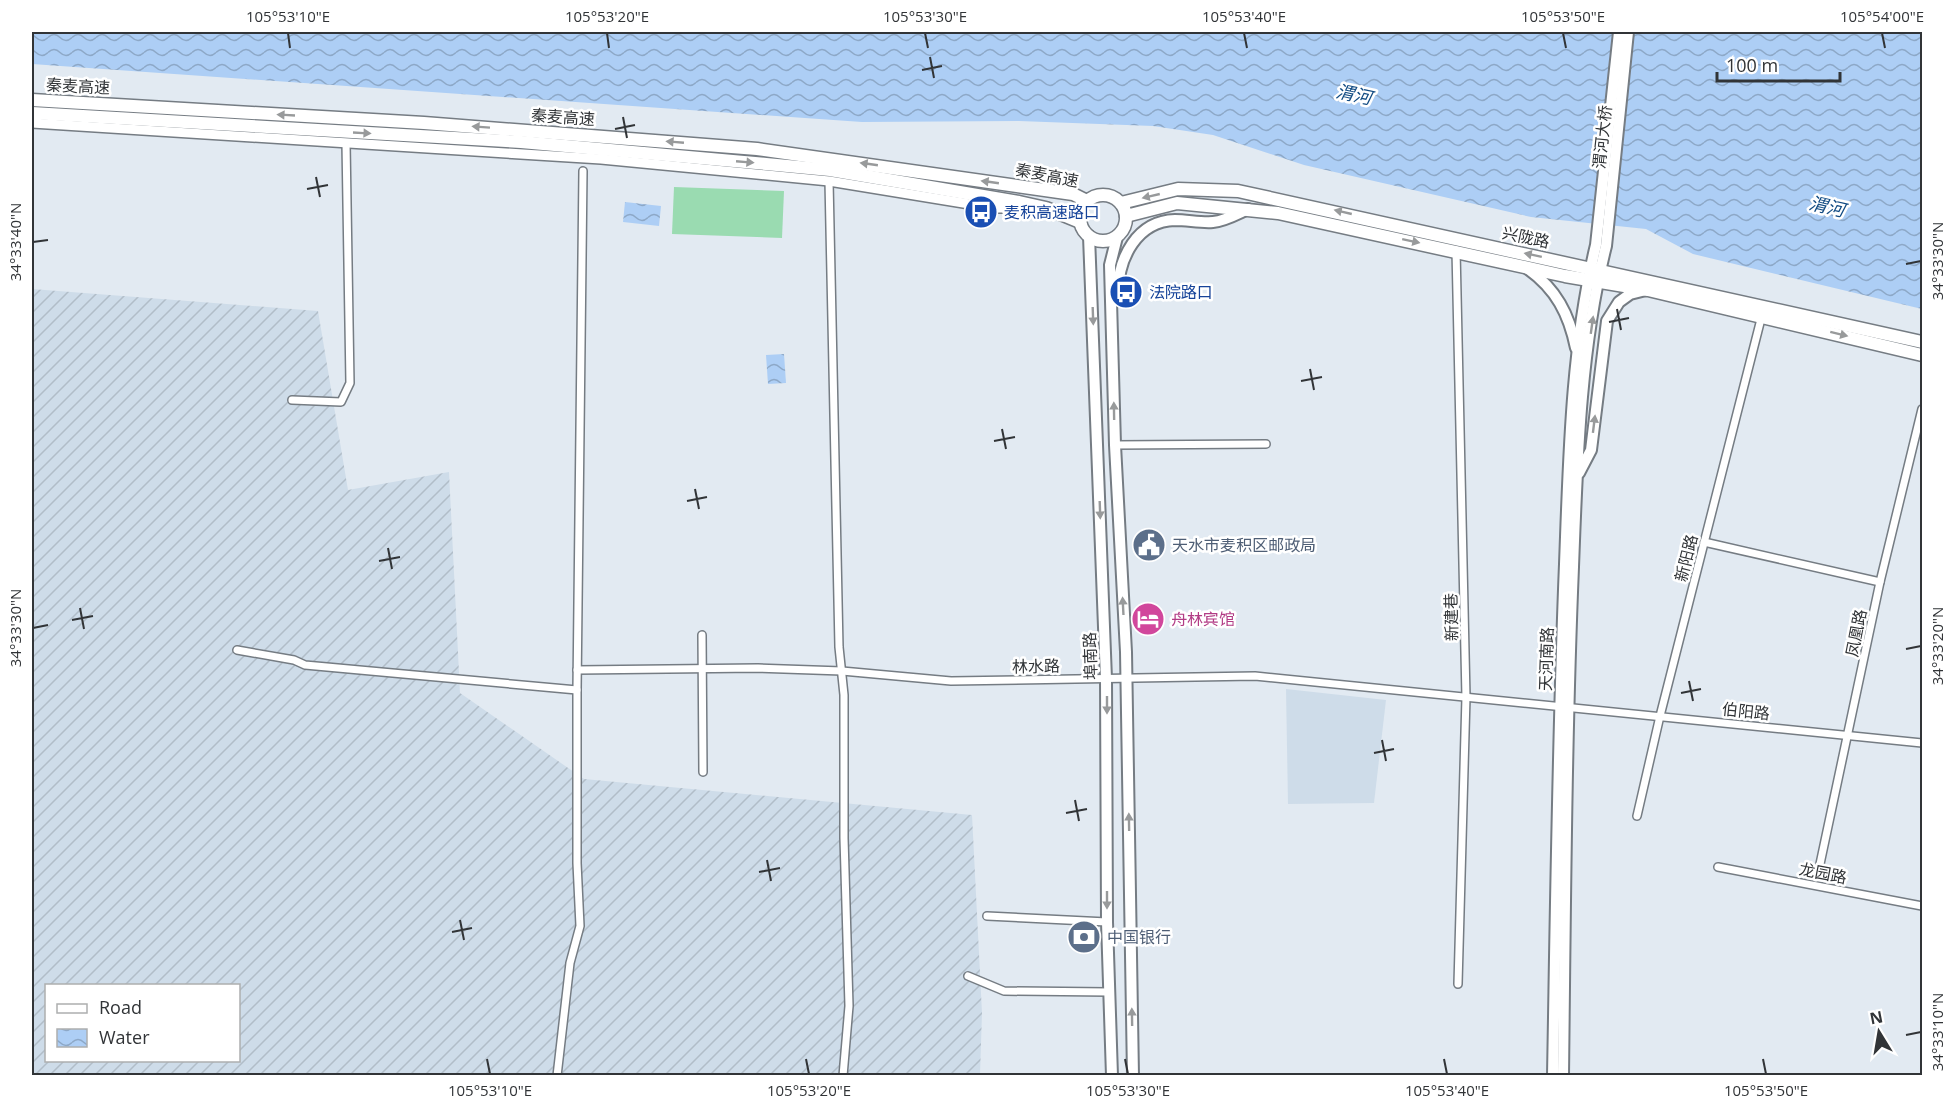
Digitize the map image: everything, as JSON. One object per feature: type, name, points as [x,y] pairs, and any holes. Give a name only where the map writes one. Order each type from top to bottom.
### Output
[{"type":"highway","name":"秦麦高速","points":[[32,100],[424,123],[757,149],[924,178],[1046,208],[1080,222]]},
{"type":"highway","name":"秦麦高速","points":[[32,113],[521,142],[924,178],[1073,194],[1088,201]]},
{"type":"highway","name":"兴陇路","points":[[1121,203],[1178,189],[1238,191],[1763,311],[1923,355]]},
{"type":"highway","points":[[1108,195],[1121,203],[1126,216],[1125,228],[1117,237],[1103,241],[1089,236],[1080,222],[1083,207],[1088,201],[1094,197],[1108,195]]},
{"type":"highway","name":"兴陇路","points":[[1126,216],[1177,203],[1249,209],[1456,250],[1526,267],[1594,274],[1648,290],[1923,342]]},
{"type":"main road","name":"渭河大桥","points":[[1601,246],[1619,32]]},
{"type":"main road","name":"渭河大桥","points":[[1601,246],[1628,32]]},
{"type":"main road","points":[[32,123],[601,159],[829,182],[994,208],[1046,208]]},
{"type":"main road","points":[[1112,344],[1118,318],[1118,280],[1121,267],[1130,247],[1144,229],[1173,220],[1213,222],[1224,220],[1249,209]]},
{"type":"main road","name":"埠南路","points":[[1089,236],[1106,679],[1107,922],[1112,1076]]},
{"type":"main road","points":[[1117,237],[1110,266],[1114,445],[1126,678],[1133,1076]]},
{"type":"main road","name":"天河南路","points":[[1553,1076],[1569,478],[1578,358],[1601,246]]},
{"type":"main road","points":[[1526,267],[1547,284],[1564,308],[1572,329],[1578,358]]},
{"type":"main road","name":"天河南路","points":[[1563,1076],[1563,707],[1576,479],[1594,274]]},
{"type":"main road","points":[[1091,284],[1101,278],[1111,281]]},
{"type":"main road","points":[[1576,479],[1591,450],[1607,321],[1615,306],[1624,298],[1648,290]]},
{"type":"street","points":[[292,400],[341,402],[350,382],[346,143]]},
{"type":"street","points":[[557,1076],[570,963],[580,926],[577,862],[577,670],[583,171]]},
{"type":"street","points":[[829,182],[849,1006],[843,1076]]},
{"type":"street","name":"新建巷","points":[[1456,250],[1466,697],[1458,984]]},
{"type":"street","name":"新阳路","points":[[1637,816],[1660,716],[1763,311]]},
{"type":"street","name":"凤凰路","points":[[1820,864],[1880,582],[1923,409]]},
{"type":"street","points":[[1114,445],[1266,444]]},
{"type":"street","points":[[1704,542],[1880,582]]},
{"type":"street","points":[[702,635],[703,772]]},
{"type":"street","points":[[237,650],[294,660],[305,665],[577,690]]},
{"type":"street","name":"林水路","points":[[577,670],[842,671],[951,681],[1255,676],[1563,707]]},
{"type":"street","name":"伯阳路","points":[[1563,707],[1923,743]]},
{"type":"street","name":"龙园路","points":[[1718,867],[1923,906]]},
{"type":"street","points":[[987,916],[1107,922]]},
{"type":"street","points":[[968,976],[1004,991],[1109,992]]},
{"type":"shaded area","points":[[32,289],[318,311],[348,490],[449,472],[460,693],[584,779],[972,815],[982,1013],[980,1075],[32,1075]]},
{"type":"shaded area","points":[[1286,689],[1386,700],[1374,803],[1288,804]]},
{"type":"green space","points":[[674,187],[784,191],[782,238],[672,234]]},
{"type":"water","name":"渭河","points":[[32,32],[1922,32],[1922,309],[1693,254],[1646,229],[1531,217],[1304,165],[1213,135],[1153,126],[1019,121],[862,122],[32,64]]},
{"type":"water","points":[[625,202],[661,206],[659,226],[623,222]]},
{"type":"water","points":[[784,354],[786,383],[768,384],[766,355]]},
{"type":"place","name":"麦积高速路口","points":[[981,212]]},
{"type":"place","name":"法院路口","points":[[1126,292]]},
{"type":"place","name":"天水市麦积区邮政局","points":[[1149,545]]},
{"type":"place","name":"舟林宾馆","points":[[1148,619]]},
{"type":"place","name":"中国银行","points":[[1084,937]]}]
